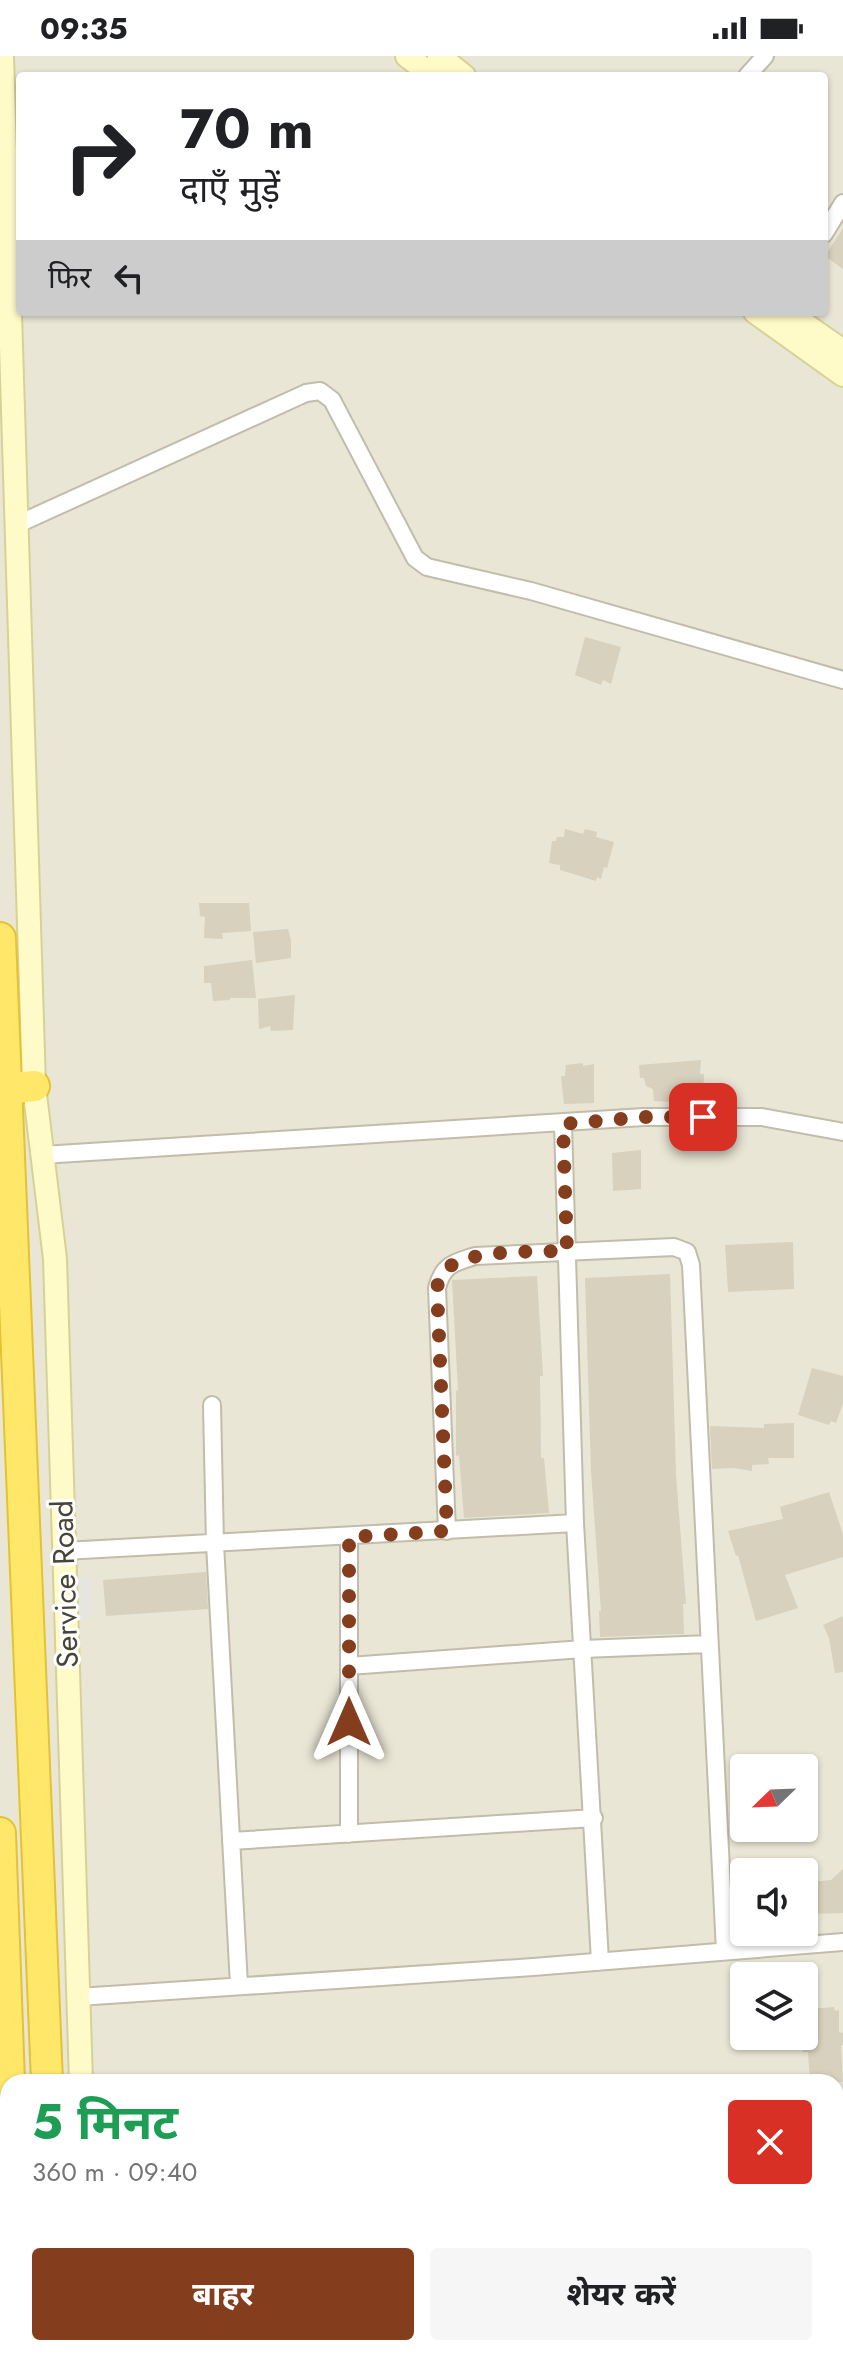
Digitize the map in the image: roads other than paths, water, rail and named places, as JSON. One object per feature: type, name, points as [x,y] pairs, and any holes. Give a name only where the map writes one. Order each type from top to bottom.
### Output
[{"type":"highway","points":[[0,938],[20,1088],[47,2074]]},
{"type":"highway","points":[[0,1833],[9,2074]]},
{"type":"street","name":"Service Road","points":[[2,56],[16,525],[20,1088],[42,1155],[55,1259],[81,2074]]},
{"type":"street","points":[[407,56],[448,65]]},
{"type":"street","points":[[751,72],[765,56]]},
{"type":"street","points":[[828,227],[843,203]]},
{"type":"street","points":[[761,316],[843,375]]},
{"type":"street","points":[[793,316],[843,351]]},
{"type":"street","points":[[16,525],[306,393],[320,391],[332,400],[415,558],[427,567],[531,591],[843,680]]},
{"type":"street","points":[[42,1155],[644,1117],[762,1117],[843,1132]]},
{"type":"street","points":[[563,1124],[575,1523],[600,1961]]},
{"type":"street","points":[[447,1531],[437,1288],[440,1275],[451,1265],[475,1256],[674,1247],[687,1252],[691,1265],[725,1951]]},
{"type":"street","points":[[212,1405],[215,1544],[239,1985]]},
{"type":"street","points":[[64,1551],[575,1523]]},
{"type":"street","points":[[349,1537],[349,1834]]},
{"type":"street","points":[[349,1666],[583,1649],[709,1644]]},
{"type":"street","points":[[231,1841],[594,1818]]},
{"type":"street","points":[[78,1997],[533,1967],[843,1942]]}]
